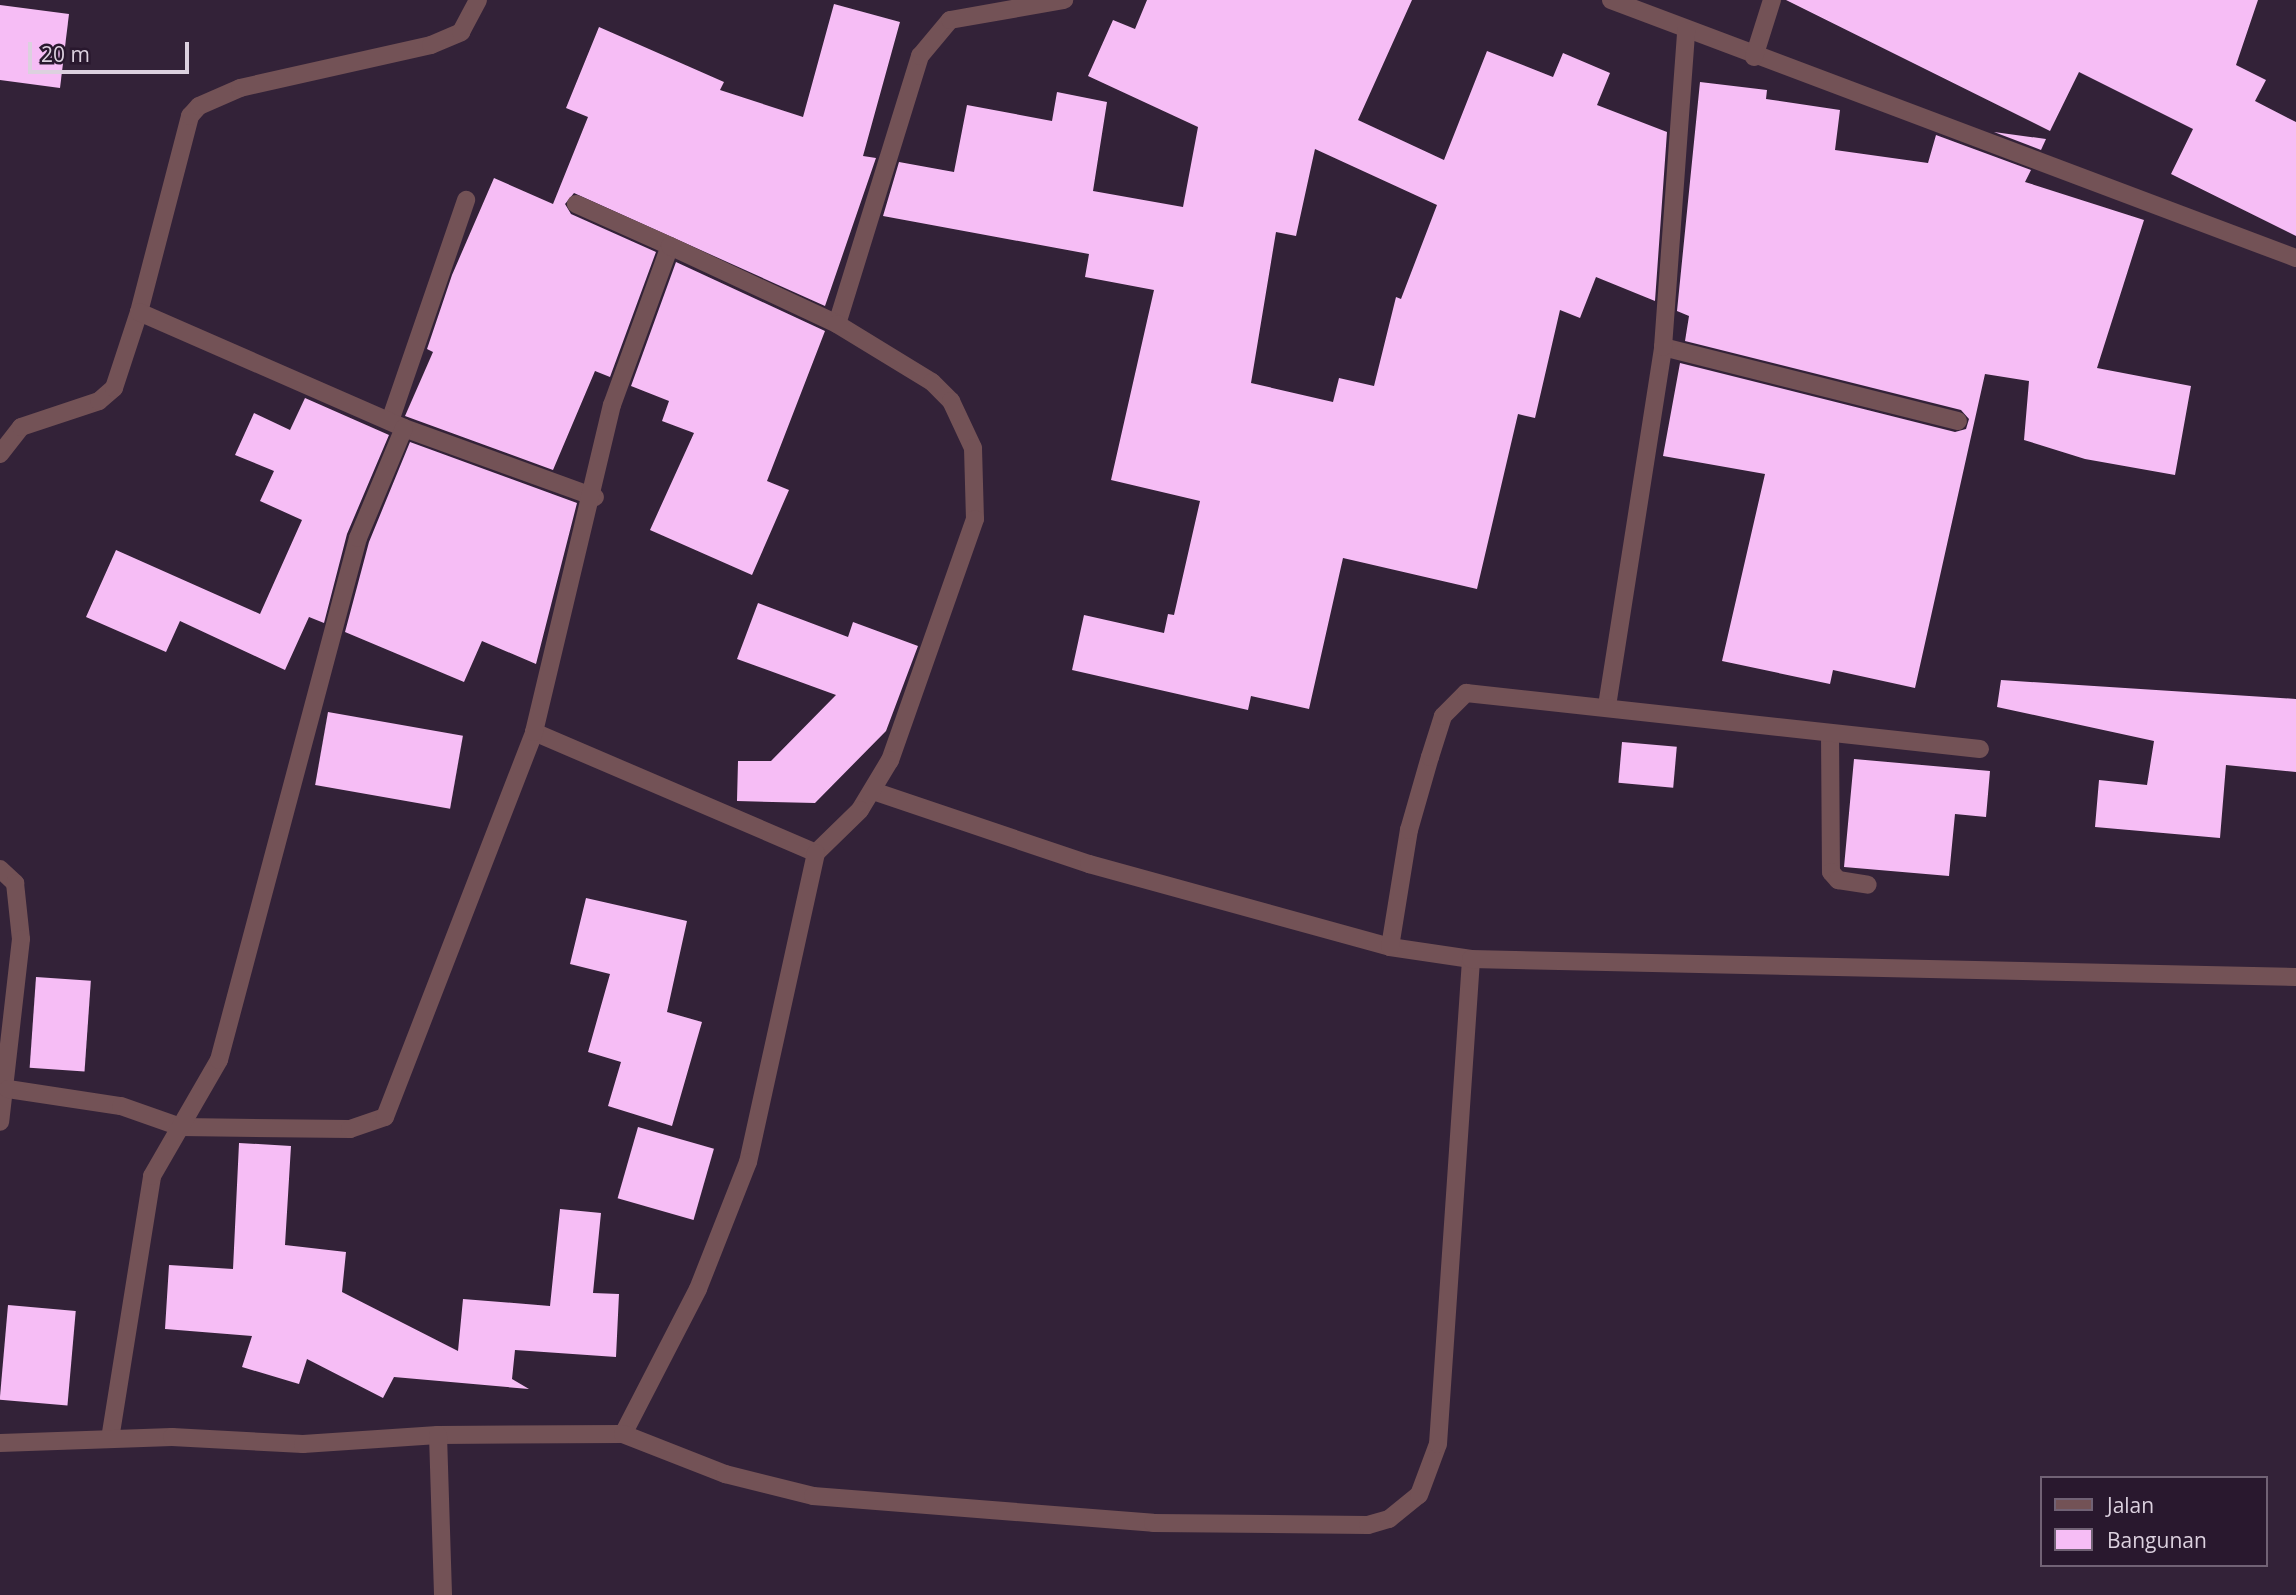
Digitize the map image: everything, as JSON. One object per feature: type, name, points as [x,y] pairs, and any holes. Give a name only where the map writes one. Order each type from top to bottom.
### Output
[{"type":"street","points":[[0,454],[20,427],[99,401],[114,388],[139,312],[190,116],[199,106],[240,88],[431,45],[461,32],[478,0]]},
{"type":"street","points":[[837,324],[920,56],[950,20],[1064,0]]},
{"type":"street","points":[[1611,0],[1754,57],[2296,258]]},
{"type":"street","points":[[1754,57],[1772,0]]},
{"type":"street","points":[[1607,706],[1663,347],[1686,31]]},
{"type":"street","points":[[110,1438],[152,1175],[219,1060],[358,538],[397,425],[466,200]]},
{"type":"street","points":[[576,204],[837,324],[905,364],[951,401],[978,471],[975,519],[959,572],[873,791],[842,832],[816,852],[748,1162],[698,1289],[622,1434]]},
{"type":"street","points":[[8,1089],[121,1106],[181,1127],[350,1129],[385,1117],[534,732],[595,497],[612,405],[670,246]]},
{"type":"street","points":[[139,312],[397,425],[595,497]]},
{"type":"street","points":[[1663,347],[1958,421]]},
{"type":"street","points":[[1390,947],[1409,830],[1453,701],[1483,691],[1980,749]]},
{"type":"street","points":[[534,732],[816,852]]},
{"type":"street","points":[[1830,733],[1831,872],[1838,880],[1868,886]]},
{"type":"street","points":[[873,791],[1089,864],[1390,947],[1471,959],[2296,977]]},
{"type":"street","points":[[0,869],[15,884],[21,939],[8,1089],[0,1122]]},
{"type":"street","points":[[0,1443],[110,1438],[303,1444],[438,1435],[622,1434],[725,1474],[827,1498],[1153,1523],[1333,1528],[1389,1519],[1419,1495],[1438,1444],[1471,959]]},
{"type":"street","points":[[438,1435],[443,1595]]},
{"type":"building","points":[[1147,0],[1412,0],[1358,120],[1444,160],[1487,51],[1553,77],[1563,53],[1610,73],[1597,105],[1667,132],[1655,301],[1596,277],[1580,318],[1560,310],[1535,418],[1518,414],[1477,589],[1343,558],[1309,709],[1251,696],[1248,710],[1072,670],[1084,615],[1164,633],[1168,614],[1174,615],[1200,501],[1111,480],[1154,290],[1085,277],[1089,254],[883,216],[899,162],[954,172],[967,105],[1052,121],[1057,92],[1107,102],[1093,191],[1183,207],[1198,127],[1088,76],[1113,20],[1135,29]],"holes":[[[1315,149],[1437,205],[1401,299],[1396,297],[1374,386],[1339,378],[1333,402],[1251,383],[1276,232],[1296,236]]]},
{"type":"building","points":[[1786,0],[2258,0],[2236,65],[2266,80],[2255,101],[2296,122],[2296,236],[2171,174],[2193,129],[2079,72],[2050,131]]},
{"type":"building","points":[[834,4],[900,22],[863,156],[876,158],[825,306],[574,193],[565,204],[571,214],[656,252],[610,377],[595,371],[553,470],[405,416],[433,352],[427,349],[452,275],[494,178],[553,204],[588,117],[566,108],[599,27],[724,82],[720,90],[803,117]]},
{"type":"building","points":[[0,5],[69,14],[60,88],[0,80]]},
{"type":"building","points":[[1700,82],[1767,90],[1766,99],[1840,110],[1835,150],[1928,163],[1936,135],[2031,170],[2025,182],[2144,220],[2097,368],[2191,386],[2175,475],[2085,459],[2024,440],[2029,381],[1985,374],[1915,688],[1833,670],[1830,684],[1722,661],[1765,474],[1663,456],[1680,363],[1955,432],[1966,429],[1969,419],[1961,410],[1685,341],[1689,316],[1677,311]]},
{"type":"building","points":[[1994,132],[2046,139],[2041,150]]},
{"type":"building","points":[[676,262],[825,331],[767,481],[789,490],[752,575],[650,530],[694,433],[662,421],[669,401],[631,386]]},
{"type":"building","points":[[305,398],[389,435],[347,534],[324,623],[309,617],[285,670],[180,621],[166,652],[86,617],[116,550],[260,614],[302,520],[260,501],[274,471],[235,455],[254,413],[290,430]]},
{"type":"building","points":[[410,442],[577,503],[536,664],[482,641],[464,682],[345,632],[369,542]]},
{"type":"building","points":[[758,603],[848,637],[853,622],[918,646],[886,731],[815,803],[737,801],[738,761],[771,761],[836,695],[737,659]]},
{"type":"building","points":[[2001,680],[2296,699],[2296,772],[2226,765],[2220,838],[2095,827],[2099,780],[2147,785],[2154,741],[1997,707]]},
{"type":"building","points":[[328,712],[463,736],[450,809],[315,785]]},
{"type":"building","points":[[1622,742],[1677,747],[1673,788],[1618,783]]},
{"type":"building","points":[[1854,759],[1990,771],[1986,817],[1955,814],[1949,876],[1844,867]]},
{"type":"building","points":[[586,898],[687,921],[667,1012],[702,1022],[672,1126],[608,1106],[621,1062],[588,1052],[610,974],[570,964]]},
{"type":"building","points":[[36,977],[91,981],[85,1072],[30,1068]]},
{"type":"building","points":[[638,1127],[714,1149],[694,1220],[618,1198]]},
{"type":"building","points":[[239,1143],[291,1146],[285,1245],[346,1252],[342,1292],[458,1351],[463,1299],[550,1306],[560,1209],[601,1213],[593,1293],[619,1294],[616,1357],[515,1350],[512,1379],[529,1389],[394,1377],[383,1398],[307,1359],[299,1384],[242,1367],[252,1336],[165,1329],[169,1265],[233,1269]]},
{"type":"building","points":[[8,1305],[76,1311],[67,1406],[0,1400]]}]
